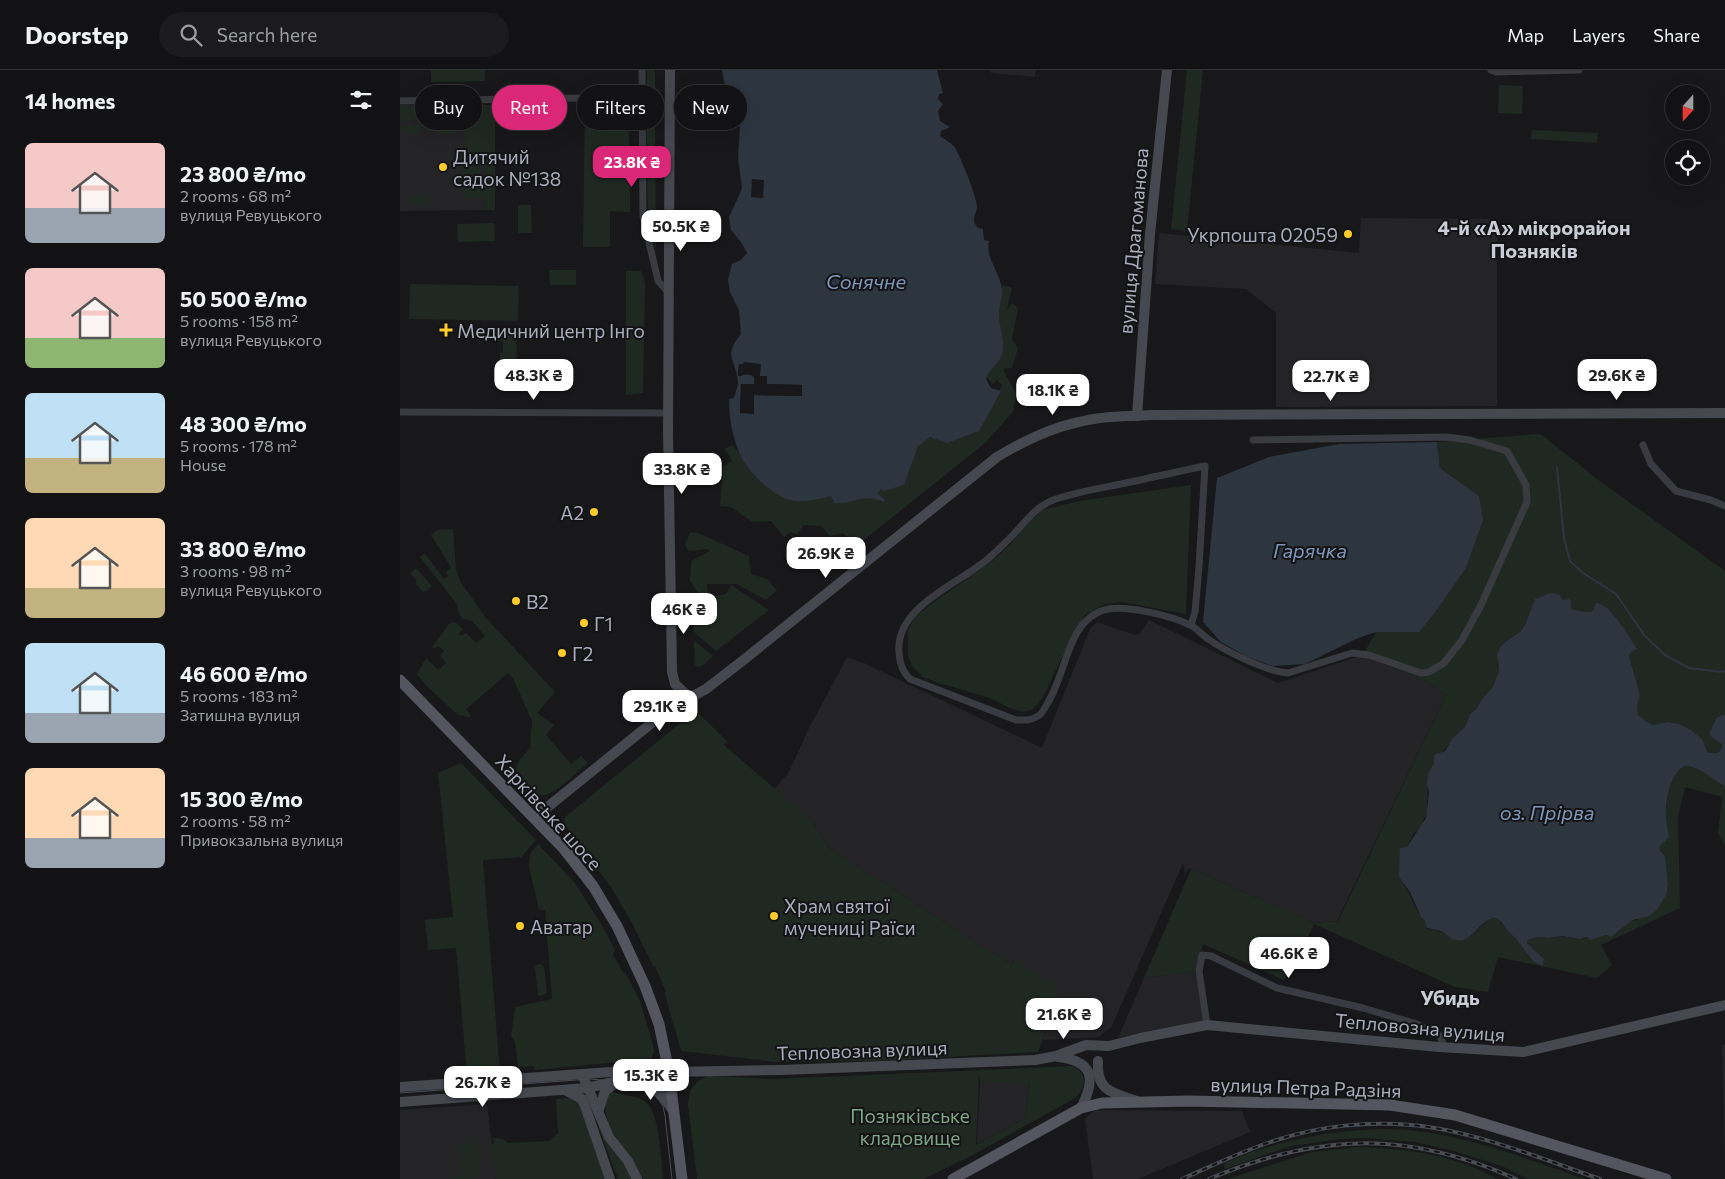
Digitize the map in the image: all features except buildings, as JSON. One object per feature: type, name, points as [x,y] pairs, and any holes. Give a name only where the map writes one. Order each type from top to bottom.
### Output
[{"type":"main road","name":"Харківське шосе","points":[[400,680],[552,836],[593,886],[617,926],[637,966],[659,1024],[669,1072],[682,1179]]},
{"type":"main road","name":"Харківське шосе","points":[[669,1072],[676,1082],[689,1179]]},
{"type":"main road","name":"вулиця Петра Радзіня","points":[[954,1179],[1081,1108],[1108,1103],[1138,1102],[1333,1103],[1421,1108],[1480,1122],[1666,1179]]},
{"type":"street","points":[[642,70],[643,85]]},
{"type":"street","points":[[670,70],[668,413],[672,672],[676,684],[690,698]]},
{"type":"street","name":"вулиця Драгоманова","points":[[1137,416],[1150,230],[1167,70]]},
{"type":"street","points":[[1491,70],[1503,72],[1578,70]]},
{"type":"street","points":[[400,101],[577,98]]},
{"type":"street","points":[[643,130],[642,216],[658,281],[668,292]]},
{"type":"street","points":[[400,412],[668,413]]},
{"type":"street","points":[[534,818],[669,709],[706,689],[741,662],[997,457],[1028,440],[1062,426],[1099,418],[1137,416],[1725,413]]},
{"type":"street","points":[[1191,625],[1195,612],[1199,576],[1205,466],[1086,491],[1054,500],[1038,507],[1012,537],[988,560],[937,593],[918,610],[908,621],[900,637],[898,647],[900,662],[904,672],[910,679],[1016,720],[1029,720],[1040,716],[1057,689],[1077,632],[1084,621],[1106,609],[1141,610],[1191,625],[1209,640],[1252,663],[1279,672],[1288,672],[1352,653],[1369,655],[1421,673],[1429,672],[1444,663],[1462,640],[1481,605],[1527,502],[1526,485],[1506,451],[1470,440],[1446,437],[1253,440]]},
{"type":"street","points":[[1643,444],[1651,464],[1676,491],[1711,500],[1725,506]]},
{"type":"street","points":[[1207,1025],[1199,971],[1202,955],[1211,956],[1277,988],[1363,1008],[1417,1024],[1440,1036],[1444,1047]]},
{"type":"street","name":"Тепловозна вулиця","points":[[669,1072],[781,1070],[1035,1060],[1056,1056],[1085,1046],[1109,1046],[1207,1025],[1444,1047],[1524,1052],[1725,1005]]},
{"type":"street","points":[[1081,1108],[1091,1087],[1090,1076],[1078,1055],[1085,1046],[1098,1051],[1097,1074],[1104,1088],[1138,1102]]},
{"type":"street","points":[[1083,1065],[1092,1065],[1109,1046]]},
{"type":"street","name":"Тепловозна вулиця","points":[[1056,1056],[1068,1058],[1083,1065]]},
{"type":"street","points":[[400,1087],[625,1071],[669,1072]]},
{"type":"street","points":[[400,1102],[588,1088],[618,1080],[635,1079],[669,1072]]},
{"type":"street","points":[[582,1074],[613,1143],[628,1161],[637,1179]]},
{"type":"street","points":[[635,1079],[650,1085],[660,1093],[668,1101],[675,1115]]},
{"type":"street","points":[[598,1112],[605,1091],[618,1080]]},
{"type":"street","points":[[564,1090],[582,1099],[610,1179]]},
{"type":"shaded area","points":[[990,70],[1036,70],[1035,77],[991,73]]},
{"type":"shaded area","name":"Дитячий садок №138","points":[[400,118],[415,118],[415,130],[482,130],[482,118],[484,118],[486,210],[400,211]]},
{"type":"shaded area","points":[[1361,218],[1497,219],[1497,406],[1276,407],[1276,313],[1246,289],[1155,284],[1159,233],[1359,253]]},
{"type":"shaded area","points":[[1149,620],[1278,683],[1363,655],[1429,682],[1446,695],[1337,921],[1314,923],[1189,868],[1185,874],[1183,863],[1111,1028],[1098,1037],[1043,1040],[1057,1002],[1014,960],[1011,965],[829,848],[810,819],[774,789],[789,772],[809,728],[847,657],[864,663],[1042,748],[1090,629],[1097,622],[1135,635],[1140,633]]},
{"type":"shaded area","points":[[1195,971],[1204,1022],[1152,1030],[1118,1038],[1144,978]]},
{"type":"shaded area","points":[[1722,1045],[1725,1045],[1725,1165]]},
{"type":"shaded area","points":[[980,1081],[1030,1082],[1025,1118],[977,1144]]},
{"type":"shaded area","points":[[487,1104],[496,1179],[400,1179],[400,1110]]},
{"type":"shaded area","points":[[1094,1111],[1242,1111],[1250,1132],[1138,1179],[1093,1179],[1085,1118]]},
{"type":"green space","points":[[431,70],[485,70],[485,81],[431,82]]},
{"type":"green space","points":[[647,70],[655,70],[655,85],[647,85]]},
{"type":"green space","points":[[1187,70],[1203,70],[1187,231],[1171,229]]},
{"type":"green space","points":[[1499,85],[1523,86],[1522,114],[1498,113]]},
{"type":"green space","points":[[400,105],[415,105],[415,120],[400,121]]},
{"type":"green space","points":[[482,105],[492,105],[492,130],[495,130],[495,210],[486,210],[485,197],[462,197],[462,178],[485,177],[485,156],[480,157],[480,173],[461,173],[461,157],[465,157],[464,130],[482,130],[482,119],[484,118],[482,118]]},
{"type":"green space","points":[[403,125],[415,125],[415,130],[421,130],[421,134],[403,134]]},
{"type":"green space","points":[[438,130],[456,130],[456,134],[438,134]]},
{"type":"green space","points":[[585,130],[628,130],[630,212],[610,211],[610,247],[583,247]]},
{"type":"green space","points":[[646,130],[655,130],[656,250],[648,214]]},
{"type":"green space","points":[[1532,130],[1598,133],[1597,143],[1531,139]]},
{"type":"green space","points":[[410,195],[428,196],[427,205],[410,204]]},
{"type":"green space","points":[[518,205],[531,205],[532,233],[518,233]]},
{"type":"green space","points":[[494,223],[495,241],[458,242],[457,224]]},
{"type":"green space","points":[[549,270],[576,270],[576,285],[550,285]]},
{"type":"green space","points":[[626,271],[641,271],[645,283],[643,393],[626,395]]},
{"type":"green space","points":[[410,284],[519,286],[518,321],[409,319]]},
{"type":"green space","points":[[1003,285],[1012,288],[1007,310],[1012,303],[1018,308],[1012,339],[1018,348],[1012,368],[1003,369],[1016,394],[1013,412],[985,443],[855,547],[843,533],[830,536],[821,526],[803,525],[798,534],[790,532],[784,537],[771,521],[752,522],[731,507],[720,506],[723,467],[732,461],[725,449],[732,445],[757,470],[914,442],[927,431],[930,439],[935,432],[982,423],[1002,385],[997,380],[993,384],[984,374],[995,303]]},
{"type":"green space","points":[[498,328],[513,329],[516,338],[517,361],[500,361],[500,353],[503,353],[503,342],[498,341]]},
{"type":"green space","points":[[1542,435],[1597,479],[1725,571],[1725,714],[1716,718],[1710,732],[1710,736],[1722,743],[1722,746],[1718,752],[1707,752],[1703,740],[1691,730],[1679,724],[1667,722],[1654,725],[1638,716],[1637,706],[1640,695],[1629,656],[1636,649],[1619,621],[1602,604],[1596,603],[1592,612],[1587,612],[1571,609],[1571,603],[1567,599],[1563,600],[1561,596],[1554,594],[1548,594],[1535,599],[1525,625],[1520,632],[1505,641],[1497,665],[1499,671],[1497,679],[1493,687],[1470,714],[1465,727],[1440,754],[1428,775],[1427,811],[1421,827],[1414,833],[1407,847],[1404,885],[1419,913],[1425,920],[1428,929],[1443,932],[1456,940],[1470,937],[1489,919],[1497,918],[1534,961],[1542,966],[1539,954],[1527,943],[1528,940],[1537,937],[1568,936],[1575,939],[1616,934],[1631,921],[1637,920],[1668,883],[1665,856],[1659,847],[1669,834],[1666,822],[1666,806],[1671,783],[1678,770],[1682,767],[1687,766],[1697,769],[1725,786],[1725,846],[1718,833],[1722,797],[1685,787],[1678,817],[1680,908],[1601,945],[1612,965],[1597,978],[1498,957],[1488,992],[1455,987],[1314,924],[1295,966],[1287,970],[1284,980],[1203,944],[1195,971],[1144,978],[1191,869],[1314,923],[1338,921],[1446,695],[1429,682],[1363,655],[1376,632],[1419,632],[1466,568],[1479,496],[1440,468],[1437,442]]},
{"type":"green space","points":[[1191,485],[1186,614],[1122,602],[1105,604],[1084,616],[1043,697],[1033,709],[1023,712],[990,698],[923,677],[912,666],[908,655],[908,630],[915,617],[990,563],[1009,546],[1042,510],[1079,501]]},
{"type":"green space","points":[[453,529],[456,569],[460,581],[486,618],[555,692],[537,713],[554,725],[546,735],[571,764],[581,756],[588,763],[558,788],[545,795],[537,794],[533,791],[515,771],[518,762],[530,748],[532,721],[513,678],[508,673],[466,709],[471,715],[470,717],[458,715],[417,674],[426,658],[438,670],[446,663],[440,655],[444,651],[438,646],[434,649],[432,647],[449,624],[454,622],[463,629],[459,633],[461,636],[466,633],[476,643],[485,636],[472,621],[463,619],[459,614],[457,604],[420,557],[423,554],[426,555],[444,579],[448,576],[446,572],[451,567],[431,535],[438,530]]},
{"type":"green space","points":[[690,532],[698,533],[749,556],[751,574],[767,579],[777,590],[766,600],[737,584],[707,584],[708,593],[706,597],[726,594],[731,585],[769,610],[716,651],[694,632],[693,615],[696,598],[701,597],[690,581],[691,561],[710,551],[707,549],[689,551],[685,545]]},
{"type":"green space","points":[[416,568],[432,586],[424,593],[415,583],[417,580],[410,573]]},
{"type":"green space","points":[[694,640],[713,656],[702,666],[698,667],[695,665]]},
{"type":"green space","points":[[694,712],[697,712],[727,741],[724,745],[810,819],[829,848],[1011,965],[1015,960],[1057,987],[1057,1002],[1038,1052],[874,1061],[776,1062],[681,1051],[666,992],[655,966],[653,966],[632,923],[611,887],[564,824],[565,817]]},
{"type":"green space","points":[[461,763],[536,840],[521,857],[483,860],[500,1073],[467,1075],[456,948],[428,950],[425,920],[453,917],[438,773]]},
{"type":"green space","points":[[538,844],[574,882],[615,950],[613,955],[626,974],[640,1001],[653,1045],[654,1052],[651,1059],[535,1070],[534,1066],[518,1067],[515,1042],[511,1036],[515,1007],[552,999],[545,910],[539,910],[529,867],[530,854]]},
{"type":"green space","points":[[541,964],[544,967],[547,992],[544,995],[538,996],[535,968],[536,965]]},
{"type":"green space","name":"Позняківське кладовище","points":[[1074,1066],[1081,1073],[1084,1081],[1082,1090],[1075,1098],[975,1154],[924,1179],[697,1179],[688,1104],[690,1090],[698,1081],[708,1076],[774,1079]],"holes":[[[979,1075],[980,1081],[1030,1083],[1025,1118],[976,1145]]]},
{"type":"green space","points":[[612,1092],[639,1098],[651,1108],[659,1138],[663,1179],[642,1179],[638,1168],[612,1131],[605,1110],[606,1097]]},
{"type":"green space","points":[[556,1099],[577,1099],[583,1109],[608,1179],[496,1179],[491,1144],[494,1143],[492,1138],[503,1139],[508,1143],[550,1141],[558,1133]]},
{"type":"green space","points":[[590,1105],[636,1179],[618,1179]]},
{"type":"green space","points":[[1386,1129],[1437,1134],[1462,1139],[1585,1179],[1528,1179],[1502,1166],[1450,1150],[1415,1142],[1364,1138],[1341,1139],[1291,1146],[1225,1169],[1224,1163],[1243,1155],[1303,1138],[1324,1134]]},
{"type":"green space","points":[[478,1140],[480,1171],[475,1179],[454,1179],[458,1174],[462,1173],[457,1146]]},
{"type":"green space","points":[[1358,1147],[1395,1149],[1430,1154],[1464,1164],[1497,1179],[1228,1179],[1312,1152]]},
{"type":"water","name":"Сонячне","points":[[722,70],[937,70],[943,93],[939,94],[938,99],[943,104],[938,111],[940,121],[950,127],[941,131],[940,136],[954,146],[965,168],[977,207],[974,222],[978,228],[983,229],[984,240],[989,241],[989,253],[1001,283],[1002,294],[999,317],[1003,352],[986,379],[991,388],[1001,391],[979,431],[947,443],[930,437],[918,446],[904,485],[884,491],[881,489],[877,493],[885,500],[884,502],[877,499],[864,498],[834,503],[831,496],[805,501],[788,499],[762,483],[748,467],[739,452],[731,426],[729,399],[734,398],[738,386],[737,374],[731,353],[735,342],[741,334],[739,310],[730,292],[728,280],[732,264],[741,260],[747,253],[731,230],[729,217],[742,189],[738,157],[740,130],[747,130],[747,85],[725,85]],"holes":[[[752,179],[764,180],[763,198],[751,197]],[[739,364],[760,364],[759,376],[766,376],[766,384],[802,385],[802,396],[754,395],[754,413],[740,413],[741,384],[754,384],[754,377],[746,374],[738,376]]]},
{"type":"water","name":"Гарячка","points":[[1437,442],[1440,468],[1479,496],[1483,520],[1466,568],[1419,632],[1376,632],[1358,638],[1305,664],[1273,666],[1246,656],[1221,642],[1203,622],[1217,478],[1269,457],[1339,444]]},
{"type":"water","name":"оз. Прірва","points":[[1550,593],[1559,594],[1563,600],[1569,599],[1571,601],[1571,609],[1592,612],[1596,603],[1602,604],[1619,621],[1637,649],[1631,652],[1629,656],[1640,695],[1637,706],[1638,715],[1647,722],[1654,725],[1667,722],[1679,724],[1691,730],[1703,740],[1707,752],[1715,753],[1721,749],[1722,744],[1710,736],[1710,732],[1716,718],[1725,714],[1725,786],[1693,767],[1683,767],[1678,770],[1671,783],[1666,805],[1669,837],[1659,847],[1665,856],[1668,883],[1666,895],[1657,910],[1649,916],[1633,920],[1611,937],[1606,935],[1590,940],[1587,937],[1579,939],[1563,936],[1537,937],[1528,940],[1527,943],[1544,959],[1542,966],[1534,962],[1502,922],[1496,918],[1490,919],[1472,935],[1462,940],[1455,940],[1441,931],[1426,927],[1425,920],[1421,917],[1410,892],[1399,877],[1400,848],[1407,847],[1426,818],[1429,792],[1427,785],[1428,774],[1434,763],[1434,755],[1445,751],[1453,738],[1465,727],[1470,714],[1493,687],[1499,671],[1497,655],[1500,648],[1506,641],[1520,632],[1525,625],[1535,599]]},
{"type":"pier","points":[[744,362],[761,364],[760,376],[767,376],[767,384],[802,385],[802,396],[754,395],[754,414],[740,413],[741,384],[754,384],[754,377],[752,375],[743,374],[738,376],[739,364]],"holes":[[[741,366],[758,366],[757,376],[754,373],[741,372]],[[757,377],[764,379],[765,386],[800,387],[800,393],[753,393],[751,411],[743,411],[743,387],[755,387],[757,385]]]},
{"type":"waterway","points":[[1557,467],[1564,538],[1570,561],[1583,573],[1616,594],[1645,636],[1665,655],[1689,668],[1725,671]]},
{"type":"tram line","points":[[400,1093],[590,1079],[649,1091],[663,1106],[672,1179]]},
{"type":"railway","points":[[1182,1179],[1267,1143],[1312,1131],[1361,1124],[1411,1125],[1458,1133],[1507,1146],[1600,1179]]},
{"type":"railway","points":[[1209,1179],[1249,1164],[1288,1153],[1325,1146],[1362,1143],[1400,1145],[1437,1152],[1476,1163],[1516,1179]]},
{"type":"place","name":"Дитячий садок №138","points":[[443,167]]},
{"type":"place","name":"Укрпошта 02059","points":[[1348,234]]},
{"type":"place","name":"Медичний центр Інго","points":[[446,330]]},
{"type":"place","name":"А2","points":[[594,512]]},
{"type":"place","name":"В2","points":[[516,601]]},
{"type":"place","name":"Г1","points":[[584,623]]},
{"type":"place","name":"Г2","points":[[562,653]]},
{"type":"place","name":"Храм святої мучениці Раїси","points":[[774,916]]},
{"type":"place","name":"Аватар","points":[[520,926]]},
{"type":"district","name":"4-й «А» мікрорайон Позняків","points":[[1534,238]]},
{"type":"district","name":"Убидь","points":[[1450,997]]}]
